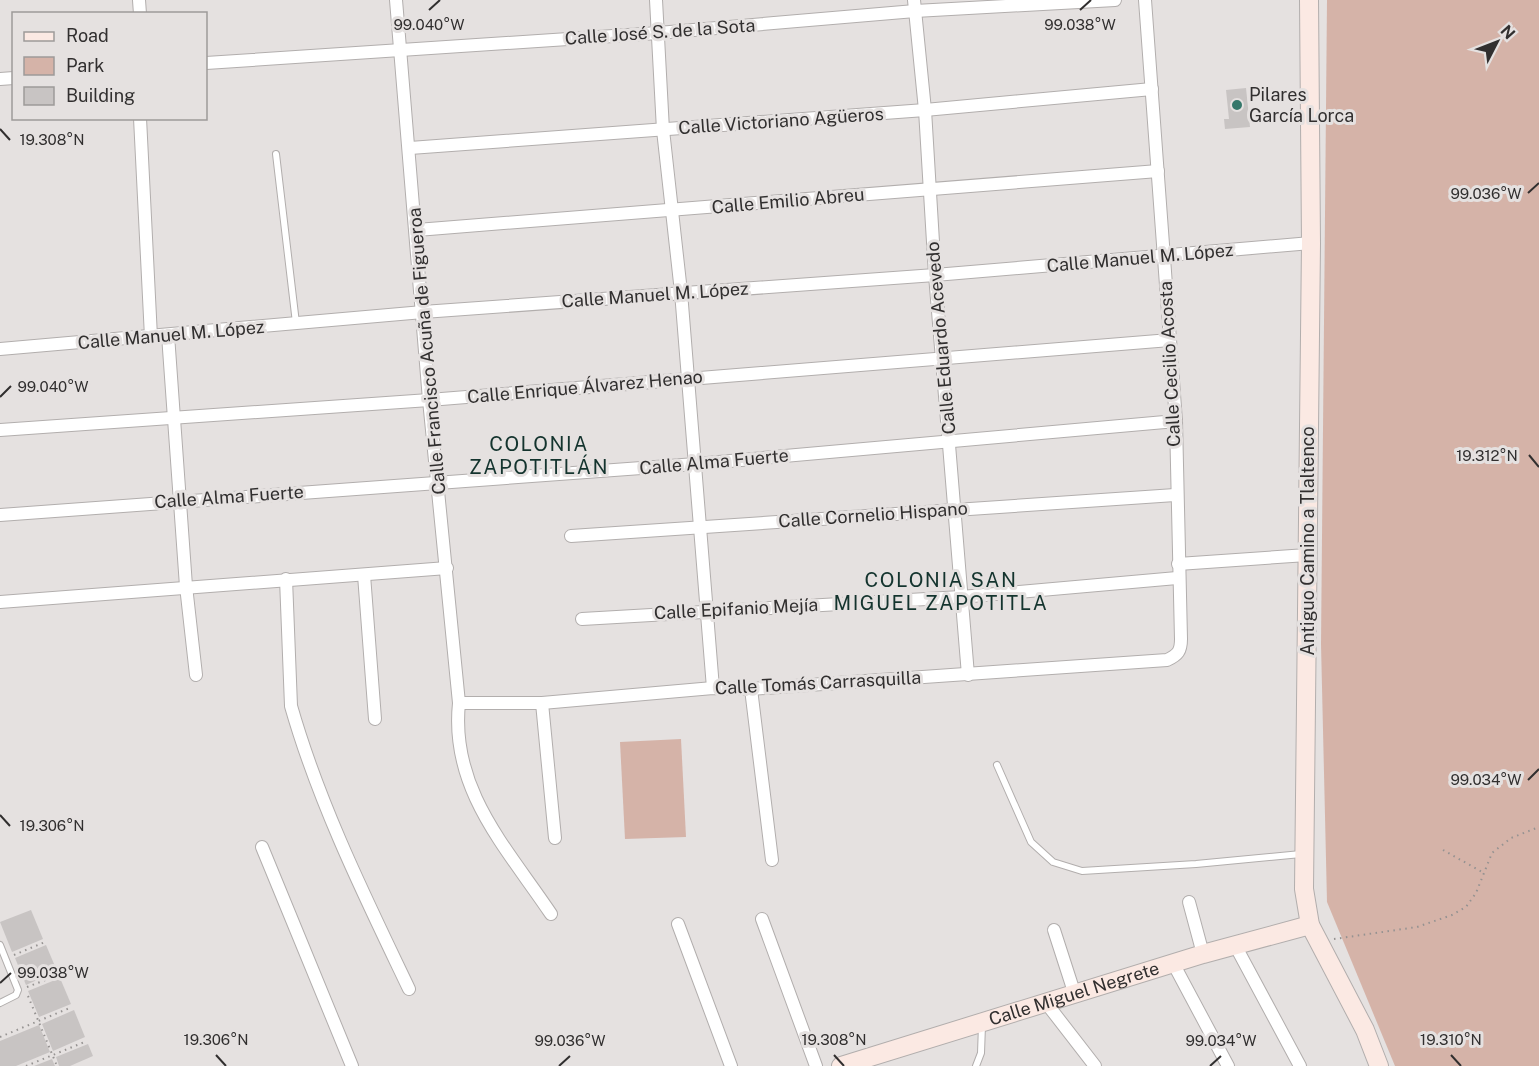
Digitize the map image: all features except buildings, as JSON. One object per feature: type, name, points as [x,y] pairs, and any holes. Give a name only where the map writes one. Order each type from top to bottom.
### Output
[{"type":"street","name":"Calle Francisco Acuña de Figueroa","points":[[396,0],[417,230],[429,400],[459,703],[459,752],[472,794],[550,914]]},
{"type":"street","points":[[656,0],[663,130],[674,210],[713,688]]},
{"type":"street","name":"Calle José S. de la Sota","points":[[207,63],[658,33],[915,5],[1115,0]]},
{"type":"street","name":"Calle Cecilio Acosta","points":[[1145,0],[1176,421],[1175,495],[1181,649],[1177,656]]},
{"type":"street","name":"Antiguo Camino a Tlaltenco","points":[[1309,0],[1311,243],[1304,889],[1310,925],[1365,1030],[1379,1066]]},
{"type":"street","name":"Calle Eduardo Acevedo","points":[[915,5],[968,675]]},
{"type":"street","name":"Calle Victoriano Agüeros","points":[[410,148],[925,110],[1152,89]]},
{"type":"street","points":[[140,120],[151,337]]},
{"type":"street","name":"Calle Emilio Abreu","points":[[417,230],[1158,171]]},
{"type":"street","name":"Calle Manuel M. López","points":[[0,350],[423,312],[935,275],[1311,243]]},
{"type":"street","points":[[168,335],[186,586],[196,675]]},
{"type":"street","name":"Calle Enrique Álvarez Henao","points":[[0,430],[429,400],[1170,340]]},
{"type":"street","name":"Calle Alma Fuerte","points":[[0,515],[696,464],[1176,421]]},
{"type":"street","name":"Calle Cornelio Hispano","points":[[571,536],[1175,495]]},
{"type":"street","points":[[1178,564],[1307,555]]},
{"type":"street","points":[[0,602],[447,567]]},
{"type":"street","points":[[364,575],[375,719]]},
{"type":"street","name":"Calle Epifanio Mejía","points":[[582,620],[706,610],[962,597],[1177,578]]},
{"type":"street","points":[[286,579],[291,706],[311,771],[372,913],[409,989]]},
{"type":"street","name":"Calle Tomás Carrasquilla","points":[[459,703],[542,703],[713,688],[751,688],[968,675],[1167,660],[1177,656]]},
{"type":"street","points":[[751,688],[772,860]]},
{"type":"street","points":[[542,703],[555,838]]},
{"type":"street","points":[[262,847],[352,1066]]},
{"type":"street","points":[[1189,902],[1203,954]]},
{"type":"street","points":[[762,919],[816,1066]]},
{"type":"street","points":[[678,924],[731,1066]]},
{"type":"street","name":"Calle Miguel Negrete","points":[[841,1066],[1047,1004],[1173,963],[1310,925]]},
{"type":"street","points":[[1054,930],[1075,994]]},
{"type":"street","points":[[1235,945],[1300,1066]]},
{"type":"street","points":[[1173,963],[1228,1066]]},
{"type":"street","points":[[1047,1004],[1095,1066]]},
{"type":"lane","points":[[276,154],[296,323]]},
{"type":"lane","points":[[997,765],[1031,842],[1053,862],[1082,871],[1304,854]]},
{"type":"lane","points":[[0,945],[18,990],[16,995],[0,1003]]},
{"type":"lane","points":[[976,1066],[981,1053],[981,1022]]},
{"type":"path","points":[[1319,946],[1339,936],[1417,927],[1452,915],[1466,907],[1476,893],[1492,853],[1511,838],[1539,827]]},
{"type":"path","points":[[1443,850],[1484,873]]},
{"type":"path","points":[[14,962],[11,956],[45,942]]},
{"type":"path","points":[[57,1066],[25,988],[58,975]]},
{"type":"path","points":[[0,1037],[72,1007]]},
{"type":"path","points":[[26,1066],[87,1041]]},
{"type":"green space","points":[[1327,0],[1539,0],[1539,1066],[1395,1066],[1327,902],[1321,644]]},
{"type":"green space","points":[[681,739],[686,837],[625,839],[620,742]]},
{"type":"place","name":"Pilares García Lorca","points":[[1237,105]]},
{"type":"district","name":"COLONIA ZAPOTITLÁN","points":[[539,456]]},
{"type":"district","name":"COLONIA SAN MIGUEL ZAPOTITLA","points":[[941,592]]}]
